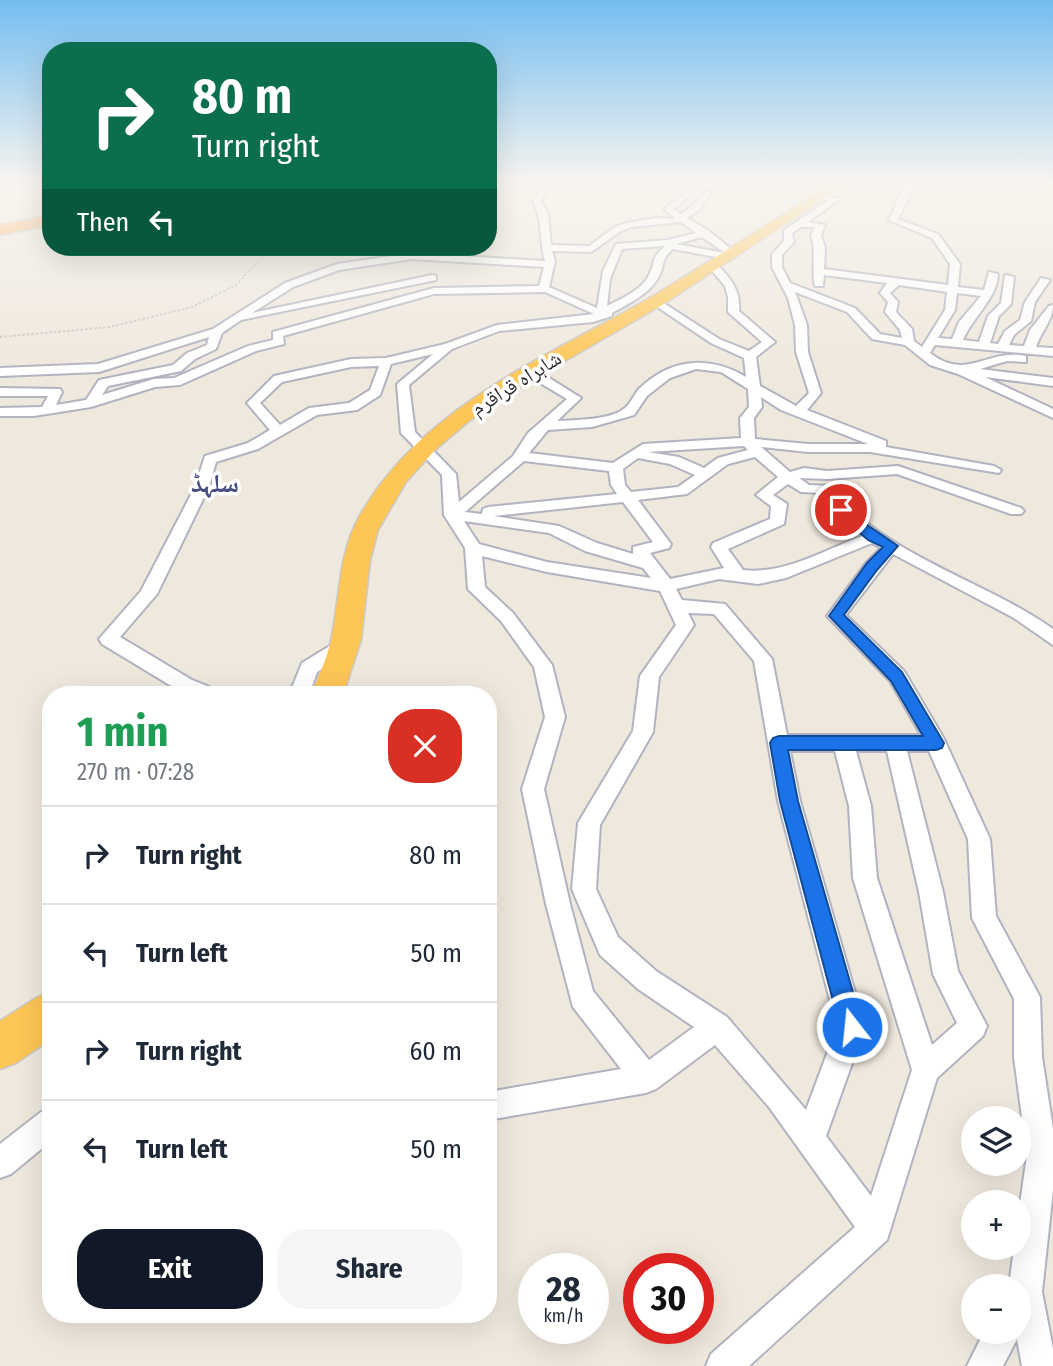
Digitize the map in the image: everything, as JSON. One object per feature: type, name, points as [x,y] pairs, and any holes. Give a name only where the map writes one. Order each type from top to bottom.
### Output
[{"type":"highway","name":"شاہراہ قراقرم","points":[[330,686],[345,643],[357,563],[371,517],[413,458],[496,393],[647,306],[742,246]]},
{"type":"highway","points":[[0,1047],[42,1019]]},
{"type":"street","points":[[546,287],[550,261],[546,248],[591,249],[595,246]]},
{"type":"street","points":[[602,314],[602,283],[608,264],[619,246],[626,246]]},
{"type":"street","points":[[278,431],[253,403],[278,379],[351,363],[386,362],[449,346],[497,328],[593,319],[634,296],[654,277],[658,257],[670,246]]},
{"type":"street","points":[[678,246],[723,258]]},
{"type":"street","points":[[715,246],[723,258],[736,297],[733,312],[769,342],[750,356]]},
{"type":"street","points":[[785,246],[777,254],[777,267],[787,285],[801,325],[802,352],[814,393],[799,411]]},
{"type":"street","points":[[819,246],[819,296]]},
{"type":"street","points":[[923,354],[950,310],[955,264],[942,246]]},
{"type":"street","points":[[0,372],[99,368],[216,331],[289,285],[337,267],[412,256],[548,264]]},
{"type":"street","points":[[412,256],[432,278]]},
{"type":"street","points":[[237,319],[432,278],[466,267],[465,278],[546,287],[602,314],[647,306],[750,356]]},
{"type":"street","points":[[818,271],[988,294]]},
{"type":"street","points":[[956,343],[965,322],[988,294],[993,283],[993,274]]},
{"type":"street","points":[[984,345],[997,308],[1006,304],[1009,276]]},
{"type":"street","points":[[1002,347],[1009,333],[1026,321],[1030,302],[1045,280]]},
{"type":"street","points":[[898,281],[887,288],[885,293],[893,302],[890,312],[906,329],[908,342]]},
{"type":"street","points":[[787,285],[851,310],[876,337],[908,342],[934,362],[962,371],[1053,414]]},
{"type":"street","points":[[0,412],[47,410],[91,403],[154,383],[176,382],[252,348],[279,342],[277,334],[434,291],[546,287]]},
{"type":"street","points":[[1029,349],[1036,330],[1053,308]]},
{"type":"street","points":[[91,403],[103,383],[177,368],[191,356],[212,347],[216,331]]},
{"type":"street","points":[[932,341],[1053,352]]},
{"type":"street","points":[[449,346],[403,384],[408,433],[449,474],[452,516],[473,548],[477,589],[507,617],[543,665],[555,717],[533,789],[558,904],[582,998],[646,1079]]},
{"type":"street","points":[[750,356],[756,407],[747,418],[752,447],[771,466],[806,489],[825,489],[841,510],[882,541],[1009,608],[1053,638]]},
{"type":"street","points":[[962,371],[1006,357],[1053,362]]},
{"type":"street","points":[[188,686],[108,639],[148,594],[202,487],[210,459],[253,446],[314,411],[352,407],[376,393],[386,362]]},
{"type":"street","points":[[544,426],[592,423],[629,412],[643,393],[666,374],[695,365],[724,369],[799,411],[911,456]]},
{"type":"street","points":[[962,371],[1053,382]]},
{"type":"street","points":[[452,516],[520,456],[533,436],[575,398],[531,372]]},
{"type":"street","points":[[0,392],[56,392],[47,410]]},
{"type":"street","points":[[520,456],[615,468],[643,448],[680,444],[808,449],[870,448],[994,470]]},
{"type":"street","points":[[452,516],[682,491],[723,461],[752,447]]},
{"type":"street","points":[[636,454],[674,460],[705,474]]},
{"type":"street","points":[[615,468],[618,485],[663,544],[639,551],[671,596],[685,625],[650,676],[643,732],[589,822],[584,889],[609,946],[647,980],[717,1027],[779,1097],[876,1230]]},
{"type":"street","points":[[737,575],[719,548],[778,520],[779,504],[763,495],[788,477],[804,472],[827,475],[898,470],[1016,511]]},
{"type":"street","points":[[452,516],[553,530],[591,547],[649,564]]},
{"type":"street","points":[[671,596],[719,573],[758,578],[786,572],[882,541]]},
{"type":"street","points":[[882,541],[872,566],[836,616],[897,676],[936,743],[979,839],[984,918],[1027,997],[1028,1057],[1042,1155],[1025,1274]]},
{"type":"street","points":[[473,548],[719,608],[763,659],[789,801],[852,1027],[810,1139]]},
{"type":"street","points":[[302,686],[309,668],[345,643]]},
{"type":"street","points":[[779,743],[936,743]]},
{"type":"street","points":[[843,743],[860,806],[865,878],[926,1070]]},
{"type":"street","points":[[723,1366],[876,1230],[926,1070],[973,1026],[946,974],[931,892],[895,743]]},
{"type":"street","points":[[497,1104],[646,1079],[717,1027]]},
{"type":"street","points":[[0,1163],[42,1129]]},
{"type":"street","points":[[1031,1334],[1039,1366]]},
{"type":"street","points":[[984,1366],[996,1344]]},
{"type":"path","points":[[0,337],[110,327],[192,307],[236,285],[263,256]]},
{"type":"district","name":"سلہڈ","points":[[215,483]]},
{"type":"route","points":[[841,510],[873,537],[891,546],[872,566],[836,616],[897,676],[936,743],[779,743],[789,801],[852,1027]]}]
